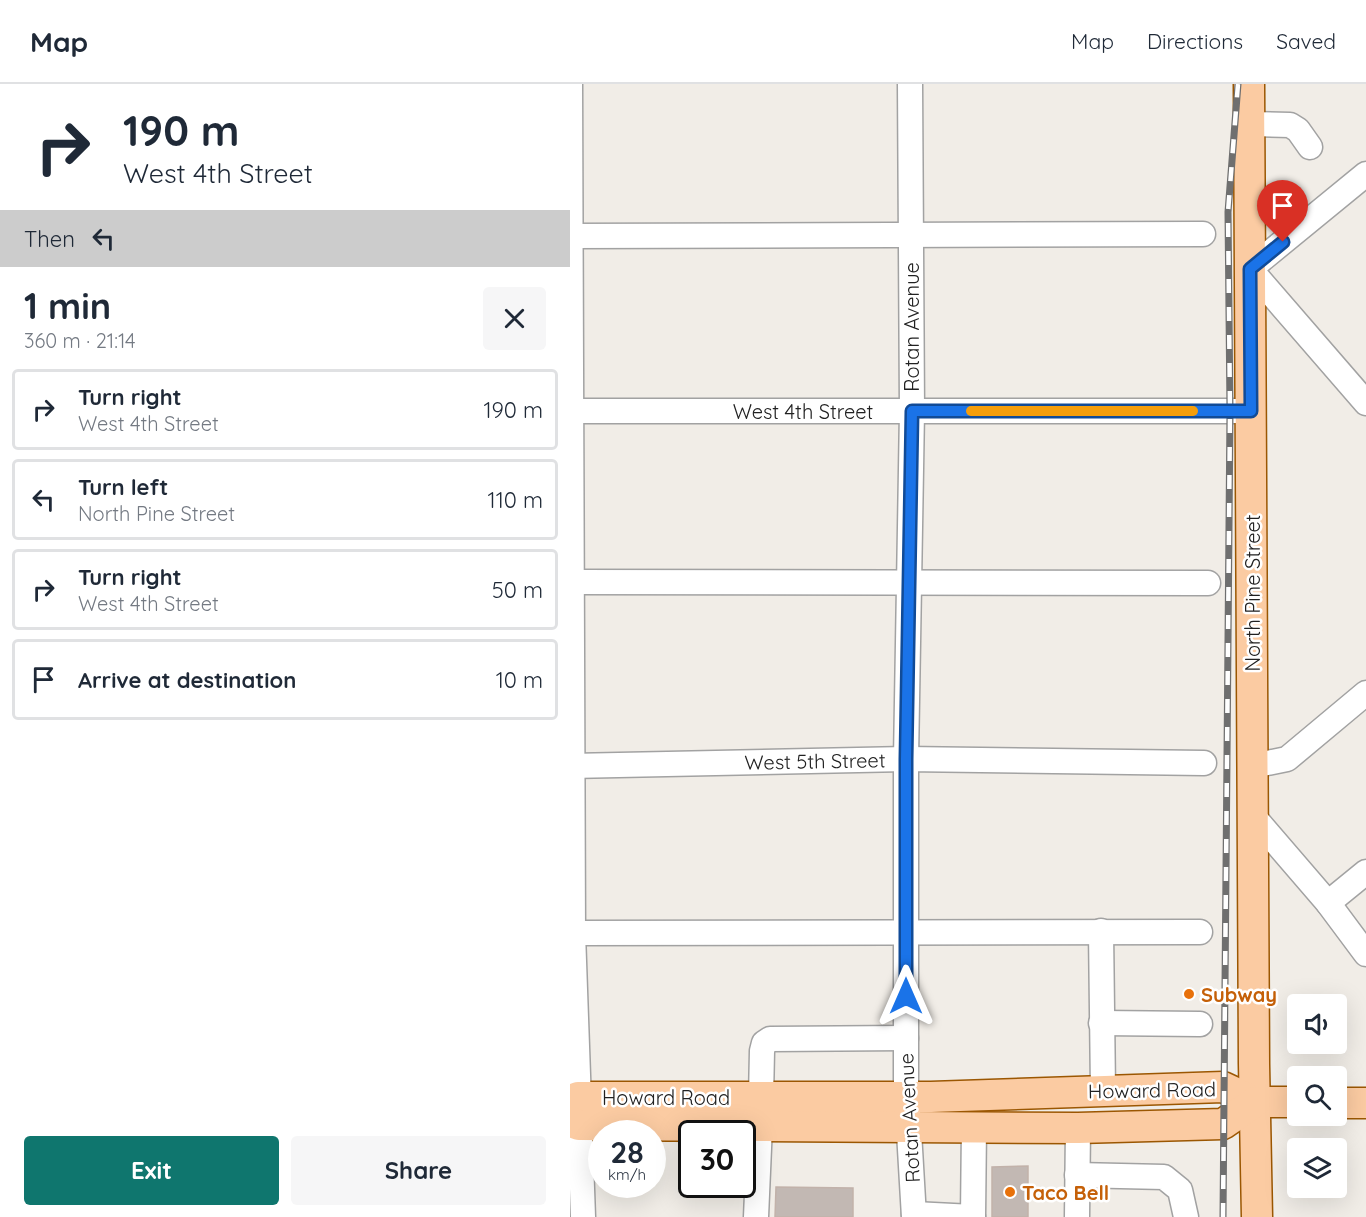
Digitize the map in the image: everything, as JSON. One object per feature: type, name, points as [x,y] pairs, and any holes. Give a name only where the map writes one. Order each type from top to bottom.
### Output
[{"type":"main road","name":"North Pine Street","points":[[1249,84],[1257,1217]]},
{"type":"main road","name":"Howard Road","points":[[761,1111],[906,1096],[1223,1087],[1255,1102]]},
{"type":"main road","name":"Howard Road","points":[[574,1111],[761,1111],[909,1126],[1078,1128],[1223,1124],[1255,1102]]},
{"type":"main road","points":[[1255,1102],[1287,1102]]},
{"type":"main road","points":[[1347,1103],[1366,1103]]},
{"type":"street","points":[[570,84],[574,1111],[583,1217],[570,1217]]},
{"type":"street","name":"Rotan Avenue","points":[[910,84],[912,411],[906,759],[906,1096],[914,1215]]},
{"type":"street","points":[[1250,124],[1290,125],[1298,130],[1310,147]]},
{"type":"street","points":[[1366,174],[1250,269],[1366,403]]},
{"type":"street","points":[[570,236],[1203,234]]},
{"type":"street","name":"West 4th Street","points":[[571,411],[1251,411]]},
{"type":"street","points":[[571,582],[1208,583]]},
{"type":"street","points":[[1253,766],[1287,759],[1366,693]]},
{"type":"street","name":"West 5th Street","points":[[571,766],[906,759],[1204,763]]},
{"type":"street","points":[[1254,817],[1328,903],[1366,954]]},
{"type":"street","points":[[1328,903],[1366,872]]},
{"type":"street","points":[[1101,931],[1102,1090]]},
{"type":"street","points":[[572,933],[1200,932]]},
{"type":"street","points":[[1101,1023],[1200,1024]]},
{"type":"street","points":[[756,1217],[764,1043],[770,1039],[906,1038]]},
{"type":"street","points":[[914,1215],[974,1216],[974,1127]]},
{"type":"street","points":[[1077,1217],[1078,1128]]},
{"type":"street","points":[[1077,1175],[1164,1177],[1180,1190],[1186,1217]]},
{"type":"building","name":"Taco Bell","points":[[1028,1166],[1028,1217],[992,1217],[992,1167]]},
{"type":"building","points":[[776,1187],[853,1188],[853,1217],[775,1217]]},
{"type":"railway","points":[[1223,1217],[1230,411],[1228,212],[1238,84]]},
{"type":"slow traffic","points":[[971,411],[1193,411]]},
{"type":"place","name":"Subway","points":[[1189,994]]},
{"type":"place","name":"Taco Bell","points":[[1010,1192]]},
{"type":"route","points":[[906,996],[906,759],[912,411],[1251,411],[1250,269],[1283,242]]}]
